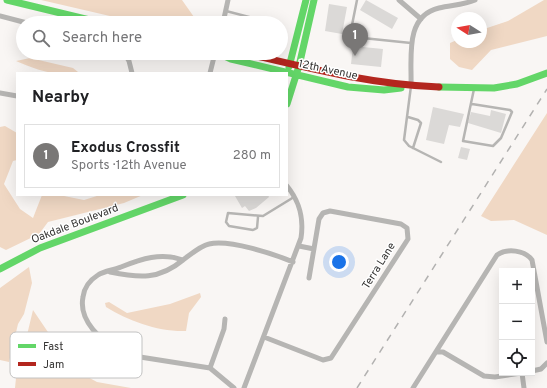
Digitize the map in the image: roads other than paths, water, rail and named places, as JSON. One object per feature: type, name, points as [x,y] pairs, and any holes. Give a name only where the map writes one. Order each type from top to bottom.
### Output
[{"type":"street","points":[[7,0],[73,16]]},
{"type":"street","points":[[224,16],[228,0]]},
{"type":"street","points":[[288,72],[306,0]]},
{"type":"street","points":[[288,101],[297,75],[314,0]]},
{"type":"street","points":[[399,0],[421,19]]},
{"type":"street","points":[[411,86],[412,43],[414,30],[421,19],[426,14],[438,8],[475,0]]},
{"type":"street","points":[[0,16],[16,20]]},
{"type":"street","points":[[128,60],[132,72]]},
{"type":"street","points":[[210,72],[215,60]]},
{"type":"street","name":"12th Avenue","points":[[237,60],[280,72]]},
{"type":"street","name":"12th Avenue","points":[[273,60],[350,78],[411,86],[474,89],[506,86],[547,73]]},
{"type":"street","name":"12th Avenue","points":[[288,74],[362,88],[383,89],[411,86]]},
{"type":"street","points":[[0,93],[16,96]]},
{"type":"street","points":[[244,388],[299,246],[302,220],[295,196],[288,187]]},
{"type":"street","name":"Oakdale Boulevard","points":[[0,270],[36,250],[180,196]]},
{"type":"street","name":"Terra Lane","points":[[264,337],[323,360],[331,358],[408,239],[408,232],[401,224],[327,212],[319,219],[309,278]]},
{"type":"street","points":[[109,271],[136,277],[152,276],[174,268],[183,260],[209,244],[222,244],[263,251],[293,262]]},
{"type":"street","points":[[299,246],[314,249]]},
{"type":"street","points":[[413,388],[497,255],[506,251],[523,253],[530,258],[533,263],[547,342]]},
{"type":"street","points":[[97,332],[84,319],[81,311],[86,287],[99,274],[142,258],[160,256],[183,260]]},
{"type":"street","points":[[210,368],[224,329],[225,319]]},
{"type":"street","points":[[436,352],[443,352],[484,376],[502,376]]},
{"type":"street","points":[[142,358],[210,368],[234,388]]},
{"type":"street","points":[[535,370],[541,369],[547,363]]},
{"type":"street","points":[[522,376],[524,388]]},
{"type":"lane","points":[[357,0],[351,30],[353,37],[412,43]]},
{"type":"lane","points":[[226,11],[245,16]]},
{"type":"lane","points":[[411,86],[408,117],[403,138],[406,143],[413,148],[441,162]]},
{"type":"lane","points":[[472,104],[510,110],[512,112],[502,138],[493,146],[462,140],[472,104],[474,89]]},
{"type":"lane","points":[[408,117],[420,121],[413,148]]},
{"type":"lane","points":[[258,217],[257,228],[253,230],[229,226],[226,222],[228,213],[258,217],[263,216],[295,196]]},
{"type":"railway","points":[[357,388],[547,89]]},
{"type":"place","name":"Exodus Crossfit","points":[[355,56]]}]
